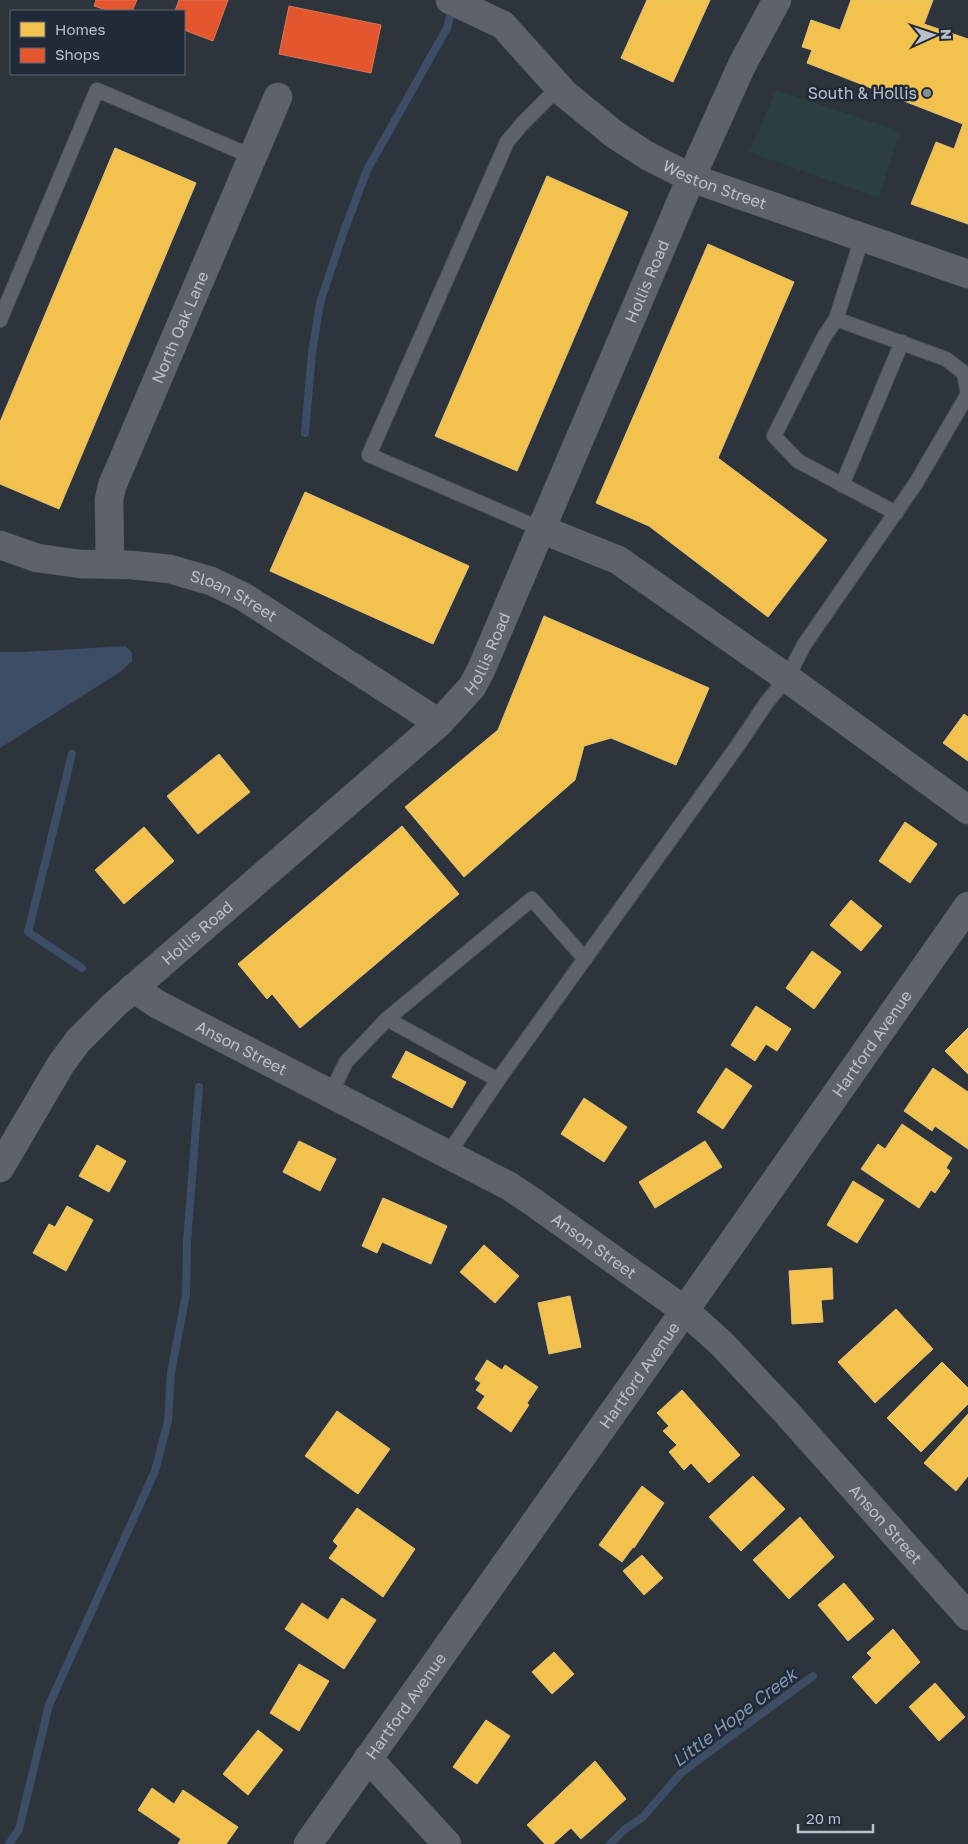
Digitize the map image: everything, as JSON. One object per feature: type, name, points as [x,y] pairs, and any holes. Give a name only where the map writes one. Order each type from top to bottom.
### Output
[{"type":"street","name":"Weston Street","points":[[450,0],[503,26],[558,88],[614,134],[646,155],[691,178],[968,274]]},
{"type":"street","name":"Hollis Road","points":[[0,1168],[61,1064],[78,1041],[133,988],[439,723],[472,687],[481,670],[691,178],[742,64],[777,0]]},
{"type":"street","name":"North Oak Lane","points":[[110,564],[109,500],[112,486],[278,97]]},
{"type":"street","points":[[541,529],[618,560],[787,678],[968,810]]},
{"type":"street","name":"Sloan Street","points":[[0,545],[37,558],[80,564],[110,564],[170,569],[211,581],[244,597],[439,723]]},
{"type":"street","name":"Hartford Avenue","points":[[308,1844],[968,906]]},
{"type":"street","name":"Anson Street","points":[[133,988],[158,1004],[509,1186],[684,1310],[721,1343],[766,1391],[968,1616]]},
{"type":"street","points":[[368,1758],[446,1844]]},
{"type":"lane","points":[[541,529],[369,455],[502,150],[522,124],[558,88]]},
{"type":"lane","points":[[0,320],[97,90],[253,156]]},
{"type":"lane","points":[[862,238],[836,319],[824,337],[774,436],[798,461],[896,513]]},
{"type":"lane","points":[[448,1154],[498,1080],[767,702],[787,678],[804,645],[916,483],[968,394],[964,373],[946,359],[836,319]]},
{"type":"lane","points":[[842,485],[902,342]]},
{"type":"lane","points":[[331,1093],[346,1062],[387,1018],[532,900],[585,959]]},
{"type":"lane","points":[[387,1018],[498,1080]]},
{"type":"green space","points":[[776,90],[894,129],[899,134],[879,198],[749,152]]},
{"type":"water","points":[[126,646],[132,653],[132,661],[120,672],[0,748],[0,652]]},
{"type":"building: Homes","points":[[647,0],[710,0],[673,82],[621,58]]},
{"type":"building: Homes","name":"South & Hollis","points":[[851,0],[933,0],[924,24],[968,39],[968,224],[911,204],[936,142],[954,149],[963,124],[807,63],[812,50],[802,47],[811,20],[840,30]]},
{"type":"building: Homes","points":[[115,148],[196,183],[59,509],[0,484],[0,422]]},
{"type":"building: Homes","points":[[547,176],[628,212],[517,471],[435,436]]},
{"type":"building: Homes","points":[[708,244],[794,282],[718,458],[827,540],[768,617],[649,526],[596,503]]},
{"type":"building: Homes","points":[[305,492],[469,566],[433,644],[270,571]]},
{"type":"building: Homes","points":[[544,616],[709,688],[676,765],[611,738],[584,746],[575,780],[464,877],[405,807],[498,730]]},
{"type":"building: Homes","points":[[964,714],[968,717],[968,761],[943,743]]},
{"type":"building: Homes","points":[[219,754],[250,792],[198,834],[167,796]]},
{"type":"building: Homes","points":[[905,822],[937,844],[910,883],[879,861]]},
{"type":"building: Homes","points":[[402,826],[459,894],[300,1028],[272,994],[267,999],[238,964]]},
{"type":"building: Homes","points":[[144,827],[174,861],[124,904],[95,870]]},
{"type":"building: Homes","points":[[851,900],[882,926],[861,951],[830,925]]},
{"type":"building: Homes","points":[[812,951],[841,972],[814,1009],[786,988]]},
{"type":"building: Homes","points":[[756,1006],[791,1029],[777,1051],[766,1044],[755,1061],[731,1045]]},
{"type":"building: Homes","points":[[968,1028],[968,1074],[945,1051]]},
{"type":"building: Homes","points":[[406,1051],[466,1082],[452,1108],[392,1077]]},
{"type":"building: Homes","points":[[726,1068],[752,1086],[723,1129],[697,1112]]},
{"type":"building: Homes","points":[[933,1068],[968,1092],[968,1149],[935,1126],[932,1131],[904,1111]]},
{"type":"building: Homes","points":[[584,1098],[627,1127],[604,1162],[561,1134]]},
{"type":"building: Homes","points":[[902,1124],[952,1158],[946,1168],[950,1171],[935,1193],[931,1190],[919,1208],[861,1169],[878,1144],[885,1149]]},
{"type":"building: Homes","points":[[299,1141],[336,1159],[320,1191],[283,1172]]},
{"type":"building: Homes","points":[[705,1141],[722,1167],[655,1208],[639,1182]]},
{"type":"building: Homes","points":[[97,1145],[126,1161],[109,1192],[79,1176]]},
{"type":"building: Homes","points":[[853,1181],[884,1200],[857,1243],[827,1225]]},
{"type":"building: Homes","points":[[383,1198],[447,1226],[431,1264],[382,1242],[377,1253],[362,1246]]},
{"type":"building: Homes","points":[[67,1206],[93,1220],[66,1271],[33,1253],[49,1224],[55,1227]]},
{"type":"building: Homes","points":[[484,1245],[519,1276],[495,1303],[460,1272]]},
{"type":"building: Homes","points":[[832,1268],[833,1299],[821,1300],[823,1322],[792,1324],[789,1271]]},
{"type":"building: Homes","points":[[570,1296],[581,1347],[549,1354],[538,1303]]},
{"type":"building: Homes","points":[[896,1309],[933,1349],[875,1403],[838,1362]]},
{"type":"building: Homes","points":[[487,1360],[502,1370],[505,1365],[538,1387],[527,1403],[529,1405],[511,1432],[477,1408],[485,1396],[476,1390],[481,1383],[475,1379]]},
{"type":"building: Homes","points":[[942,1362],[968,1388],[968,1404],[921,1452],[887,1418]]},
{"type":"building: Homes","points":[[682,1390],[740,1455],[709,1483],[691,1463],[684,1470],[669,1452],[677,1445],[663,1431],[669,1426],[657,1413]]},
{"type":"building: Homes","points":[[337,1411],[390,1449],[358,1494],[305,1456]]},
{"type":"building: Homes","points":[[968,1414],[968,1476],[956,1491],[924,1463]]},
{"type":"building: Homes","points":[[753,1476],[785,1509],[741,1551],[709,1517]]},
{"type":"building: Homes","points":[[642,1486],[664,1503],[634,1548],[622,1562],[599,1545]]},
{"type":"building: Homes","points":[[357,1508],[415,1549],[383,1597],[329,1558],[338,1546],[333,1541]]},
{"type":"building: Homes","points":[[800,1517],[834,1557],[789,1599],[753,1560]]},
{"type":"building: Homes","points":[[642,1555],[663,1578],[644,1595],[623,1571]]},
{"type":"building: Homes","points":[[844,1583],[874,1619],[848,1641],[818,1605]]},
{"type":"building: Homes","points":[[342,1598],[376,1620],[344,1669],[285,1629],[302,1603],[328,1620]]},
{"type":"building: Homes","points":[[893,1629],[920,1662],[876,1704],[852,1677],[872,1658],[867,1653]]},
{"type":"building: Homes","points":[[554,1652],[574,1674],[552,1694],[532,1672]]},
{"type":"building: Homes","points":[[299,1664],[329,1681],[299,1731],[270,1713]]},
{"type":"building: Homes","points":[[935,1683],[965,1717],[939,1741],[909,1707]]},
{"type":"building: Homes","points":[[486,1720],[510,1736],[477,1784],[453,1767]]},
{"type":"building: Homes","points":[[258,1730],[283,1750],[248,1795],[223,1774]]},
{"type":"building: Homes","points":[[595,1761],[626,1799],[581,1839],[571,1828],[553,1844],[545,1844],[527,1825]]},
{"type":"building: Homes","points":[[152,1788],[174,1804],[183,1790],[238,1827],[226,1844],[178,1844],[181,1839],[138,1810]]},
{"type":"building: Shops","points":[[96,0],[137,0],[132,10],[106,10],[94,6]]},
{"type":"building: Shops","points":[[179,0],[228,0],[213,41],[185,30],[185,10],[175,10]]},
{"type":"building: Shops","points":[[289,6],[381,25],[371,73],[279,54]]},
{"type":"waterway","points":[[305,433],[312,353],[320,303],[344,231],[367,170],[447,28],[453,6]]},
{"type":"waterway","points":[[72,754],[28,932],[82,968]]},
{"type":"waterway","points":[[9,1844],[19,1829],[49,1705],[155,1471],[168,1421],[171,1372],[186,1295],[187,1242],[199,1087]]},
{"type":"waterway","name":"Little Hope Creek","points":[[610,1844],[625,1829],[642,1818],[682,1772],[813,1676]]},
{"type":"place","name":"South & Hollis","points":[[927,93]]}]
